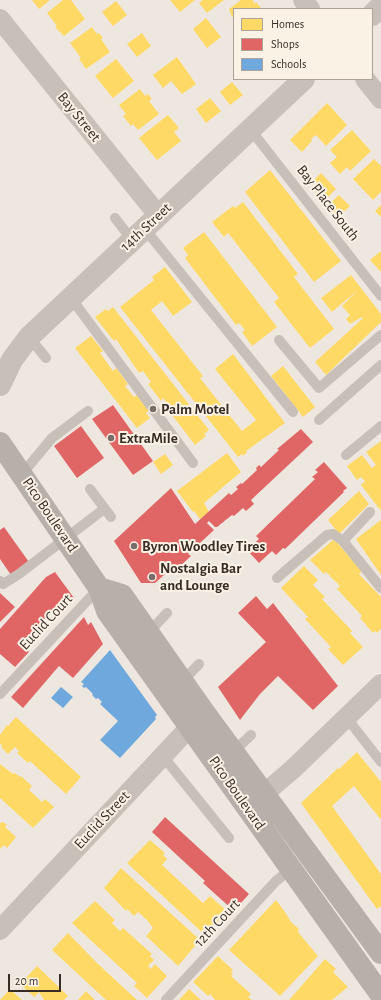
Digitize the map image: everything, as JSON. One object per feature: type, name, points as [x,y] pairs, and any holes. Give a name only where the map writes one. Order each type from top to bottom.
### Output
[{"type":"main road","name":"Pico Boulevard","points":[[0,443],[99,588],[107,611],[197,719],[234,751],[381,953]]},
{"type":"main road","name":"Pico Boulevard","points":[[99,588],[122,595],[183,681],[197,719],[248,808],[381,996]]},
{"type":"street","points":[[303,0],[309,8]]},
{"type":"street","points":[[373,14],[381,6]]},
{"type":"street","name":"Bay Street","points":[[0,19],[145,228]]},
{"type":"street","name":"14th Street","points":[[0,385],[12,360],[29,337],[303,80]]},
{"type":"street","points":[[366,80],[381,99]]},
{"type":"street","points":[[248,808],[265,794],[381,684]]},
{"type":"street","name":"Euclid Street","points":[[0,930],[197,719]]},
{"type":"lane","name":"Bay Place South","points":[[250,129],[381,296]]},
{"type":"lane","points":[[115,218],[145,228],[293,412]]},
{"type":"lane","points":[[71,298],[194,463]]},
{"type":"lane","points":[[279,340],[318,388],[381,334]]},
{"type":"lane","points":[[29,337],[46,358]]},
{"type":"lane","points":[[319,420],[381,365]]},
{"type":"lane","points":[[22,474],[52,438],[88,411]]},
{"type":"lane","points":[[346,455],[381,426]]},
{"type":"lane","points":[[0,581],[3,584],[8,581],[66,538],[108,513],[90,489]]},
{"type":"lane","points":[[343,541],[370,512]]},
{"type":"lane","points":[[277,578],[327,535],[333,534],[343,541],[381,588]]},
{"type":"lane","name":"Euclid Court","points":[[0,694],[99,588]]},
{"type":"lane","points":[[149,632],[167,613]]},
{"type":"lane","points":[[183,681],[199,664]]},
{"type":"lane","points":[[346,718],[381,762]]},
{"type":"lane","points":[[234,751],[251,735]]},
{"type":"lane","points":[[162,755],[229,838]]},
{"type":"lane","name":"12th Court","points":[[166,1000],[276,881],[291,869]]},
{"type":"building: Homes","points":[[32,0],[50,0],[39,9]]},
{"type":"building: Homes","points":[[63,0],[71,0],[85,19],[64,36],[55,27],[57,26],[47,13]]},
{"type":"building: Homes","points":[[170,0],[195,0],[180,12]]},
{"type":"building: Homes","points":[[203,0],[224,0],[207,13],[199,3]]},
{"type":"building: Homes","points":[[241,0],[253,0],[254,4],[256,2],[261,8],[233,8],[232,17],[229,9]]},
{"type":"building: Homes","points":[[116,1],[127,15],[113,26],[102,12]]},
{"type":"building: Homes","points":[[206,18],[221,37],[207,48],[193,29]]},
{"type":"building: Homes","points":[[92,27],[97,34],[99,33],[103,38],[101,39],[110,52],[86,69],[79,59],[81,58],[70,43]]},
{"type":"building: Homes","points":[[142,33],[151,46],[137,57],[127,44]]},
{"type":"building: Homes","points":[[177,57],[196,84],[182,94],[171,81],[163,88],[153,75]]},
{"type":"building: Homes","points":[[116,59],[134,81],[113,98],[95,76]]},
{"type":"building: Homes","points":[[232,82],[243,95],[230,105],[220,92]]},
{"type":"building: Homes","points":[[140,89],[145,96],[148,94],[152,99],[149,101],[159,114],[138,130],[133,124],[131,126],[123,116],[126,114],[119,105]]},
{"type":"building: Homes","points":[[210,98],[221,111],[206,123],[196,109]]},
{"type":"building: Homes","points":[[327,103],[347,125],[326,146],[316,135],[311,139],[312,141],[302,152],[290,140]]},
{"type":"building: Homes","points":[[168,115],[179,128],[174,132],[181,141],[157,160],[139,138]]},
{"type":"building: Homes","points":[[352,130],[371,151],[350,171],[347,167],[340,174],[330,163],[337,157],[330,150]]},
{"type":"building: Homes","points":[[374,159],[381,166],[381,192],[373,200],[353,179]]},
{"type":"building: Homes","points":[[270,170],[341,261],[314,282],[245,192]]},
{"type":"building: Homes","points":[[321,173],[336,189],[324,201],[313,189],[316,186],[312,182]]},
{"type":"building: Homes","points":[[339,195],[350,206],[337,218],[326,207]]},
{"type":"building: Homes","points":[[243,202],[298,274],[294,277],[334,329],[310,348],[274,302],[279,298],[228,233],[224,237],[212,222],[233,206],[235,208]]},
{"type":"building: Homes","points":[[381,205],[381,217],[375,211]]},
{"type":"building: Homes","points":[[204,232],[277,327],[252,346],[242,332],[245,330],[239,323],[236,325],[185,258],[188,255],[183,248]]},
{"type":"building: Homes","points":[[381,251],[381,272],[370,260]]},
{"type":"building: Homes","points":[[165,267],[192,302],[173,316],[162,301],[151,310],[203,376],[200,378],[242,431],[256,420],[215,369],[233,354],[285,423],[246,451],[247,452],[243,456],[242,454],[238,457],[120,307],[154,280],[152,277]]},
{"type":"building: Homes","points":[[351,275],[381,314],[381,322],[326,375],[315,362],[363,318],[362,317],[350,324],[346,319],[350,315],[342,306],[358,290],[332,312],[321,298]]},
{"type":"building: Homes","points":[[113,307],[209,430],[204,434],[206,436],[195,445],[169,411],[172,409],[163,398],[161,401],[148,384],[151,382],[143,371],[139,373],[116,339],[114,341],[95,317],[106,309],[108,311]]},
{"type":"building: Homes","points":[[91,336],[103,351],[100,353],[113,371],[116,368],[128,384],[125,386],[134,397],[137,395],[149,411],[146,413],[150,418],[137,428],[75,348]]},
{"type":"building: Homes","points":[[283,366],[315,407],[303,417],[271,376]]},
{"type":"building: Homes","points":[[381,441],[381,511],[361,485],[365,481],[361,477],[357,480],[347,466],[362,455],[372,468],[376,465],[366,452]]},
{"type":"building: Homes","points":[[227,453],[241,472],[204,503],[209,512],[200,519],[177,491]]},
{"type":"building: Homes","points":[[165,454],[173,465],[161,474],[153,462]]},
{"type":"building: Homes","points":[[359,491],[369,504],[339,534],[328,520]]},
{"type":"building: Homes","points":[[381,520],[381,575],[356,539]]},
{"type":"building: Homes","points":[[334,539],[362,571],[359,574],[381,597],[381,629],[377,633],[375,631],[373,633],[360,618],[362,616],[337,589],[340,586],[326,572],[324,574],[310,560]]},
{"type":"building: Homes","points":[[304,566],[318,580],[313,585],[325,597],[322,599],[352,631],[350,633],[363,647],[343,665],[328,649],[331,647],[305,619],[308,617],[281,588]]},
{"type":"building: Homes","points":[[16,717],[81,777],[66,794],[30,761],[28,763],[17,753],[19,751],[15,747],[8,754],[1,747],[0,735],[7,725],[8,726]]},
{"type":"building: Homes","points":[[357,752],[381,782],[381,820],[354,786],[332,806],[381,874],[381,906],[377,909],[301,803]]},
{"type":"building: Homes","points":[[0,764],[13,774],[15,773],[20,777],[21,776],[32,786],[29,790],[42,802],[45,799],[54,807],[33,828],[0,798]]},
{"type":"building: Homes","points":[[3,822],[7,825],[5,827],[16,837],[7,848],[4,845],[0,849],[0,823]]},
{"type":"building: Homes","points":[[150,840],[165,853],[163,855],[167,859],[162,865],[203,903],[210,896],[227,911],[205,935],[127,863]]},
{"type":"building: Homes","points":[[121,868],[200,940],[178,966],[146,936],[153,928],[147,920],[138,912],[134,916],[127,909],[126,911],[104,888]]},
{"type":"building: Homes","points":[[276,900],[291,922],[299,929],[298,932],[318,956],[280,996],[229,950]]},
{"type":"building: Homes","points":[[95,901],[115,920],[112,923],[120,931],[123,928],[152,954],[150,956],[154,960],[148,966],[151,969],[155,964],[167,976],[147,998],[134,986],[137,983],[72,923]]},
{"type":"building: Homes","points":[[68,933],[97,963],[137,1000],[106,1000],[52,950]]},
{"type":"building: Homes","points":[[218,956],[233,970],[231,972],[233,974],[231,976],[251,994],[248,997],[252,1000],[215,1000],[210,994],[208,996],[193,982]]},
{"type":"building: Homes","points":[[325,959],[336,969],[333,972],[348,987],[332,1000],[289,1000]]},
{"type":"building: Homes","points":[[37,966],[68,996],[64,1000],[44,1000],[39,992],[34,997],[20,984]]},
{"type":"building: Homes","points":[[10,989],[22,1000],[0,1000]]},
{"type":"building: Homes","points":[[189,989],[201,1000],[179,1000]]},
{"type":"building: Homes","points":[[86,991],[95,1000],[78,1000]]},
{"type":"building: Shops","points":[[113,405],[153,461],[133,475],[92,419]]},
{"type":"building: Shops","points":[[81,426],[104,458],[77,478],[54,446]]},
{"type":"building: Shops","points":[[301,429],[313,442],[251,500],[254,504],[246,511],[243,508],[217,527],[209,521],[207,523],[214,530],[188,554],[191,556],[175,571],[172,568],[155,583],[141,583],[114,541],[171,488],[195,524],[229,493],[231,495],[238,489],[236,487],[241,483],[242,484],[257,470],[256,468],[259,465],[261,467],[279,450],[277,449]]},
{"type":"building: Shops","points":[[324,462],[347,488],[285,549],[283,548],[276,555],[272,551],[259,563],[247,550],[259,539],[256,536],[315,479],[312,477],[318,472],[315,470]]},
{"type":"building: Shops","points":[[4,527],[29,562],[11,575],[0,559],[0,530]]},
{"type":"building: Shops","points":[[55,572],[74,598],[65,604],[62,600],[21,644],[29,652],[15,667],[0,654],[0,629],[46,577]]},
{"type":"building: Shops","points":[[0,593],[15,607],[0,622]]},
{"type":"building: Shops","points":[[256,596],[267,609],[273,603],[338,686],[313,710],[278,676],[260,694],[240,720],[218,687],[266,642],[238,613]]},
{"type":"building: Shops","points":[[84,617],[88,625],[91,622],[103,644],[73,678],[59,666],[23,708],[11,697]]},
{"type":"building: Shops","points":[[165,817],[249,894],[234,911],[203,883],[205,881],[152,832]]},
{"type":"building: Schools","points":[[110,650],[157,715],[155,717],[156,719],[120,758],[100,740],[118,721],[100,704],[102,702],[98,698],[96,699],[86,687],[84,688],[82,686],[84,684],[81,682]]},
{"type":"building: Schools","points":[[61,687],[73,697],[63,708],[51,698]]},
{"type":"place","name":"Palm Motel","points":[[153,409]]},
{"type":"place","name":"ExtraMile","points":[[111,438]]},
{"type":"place","name":"Byron Woodley Tires","points":[[134,546]]},
{"type":"place","name":"Nostalgia Bar and Lounge","points":[[152,577]]}]
